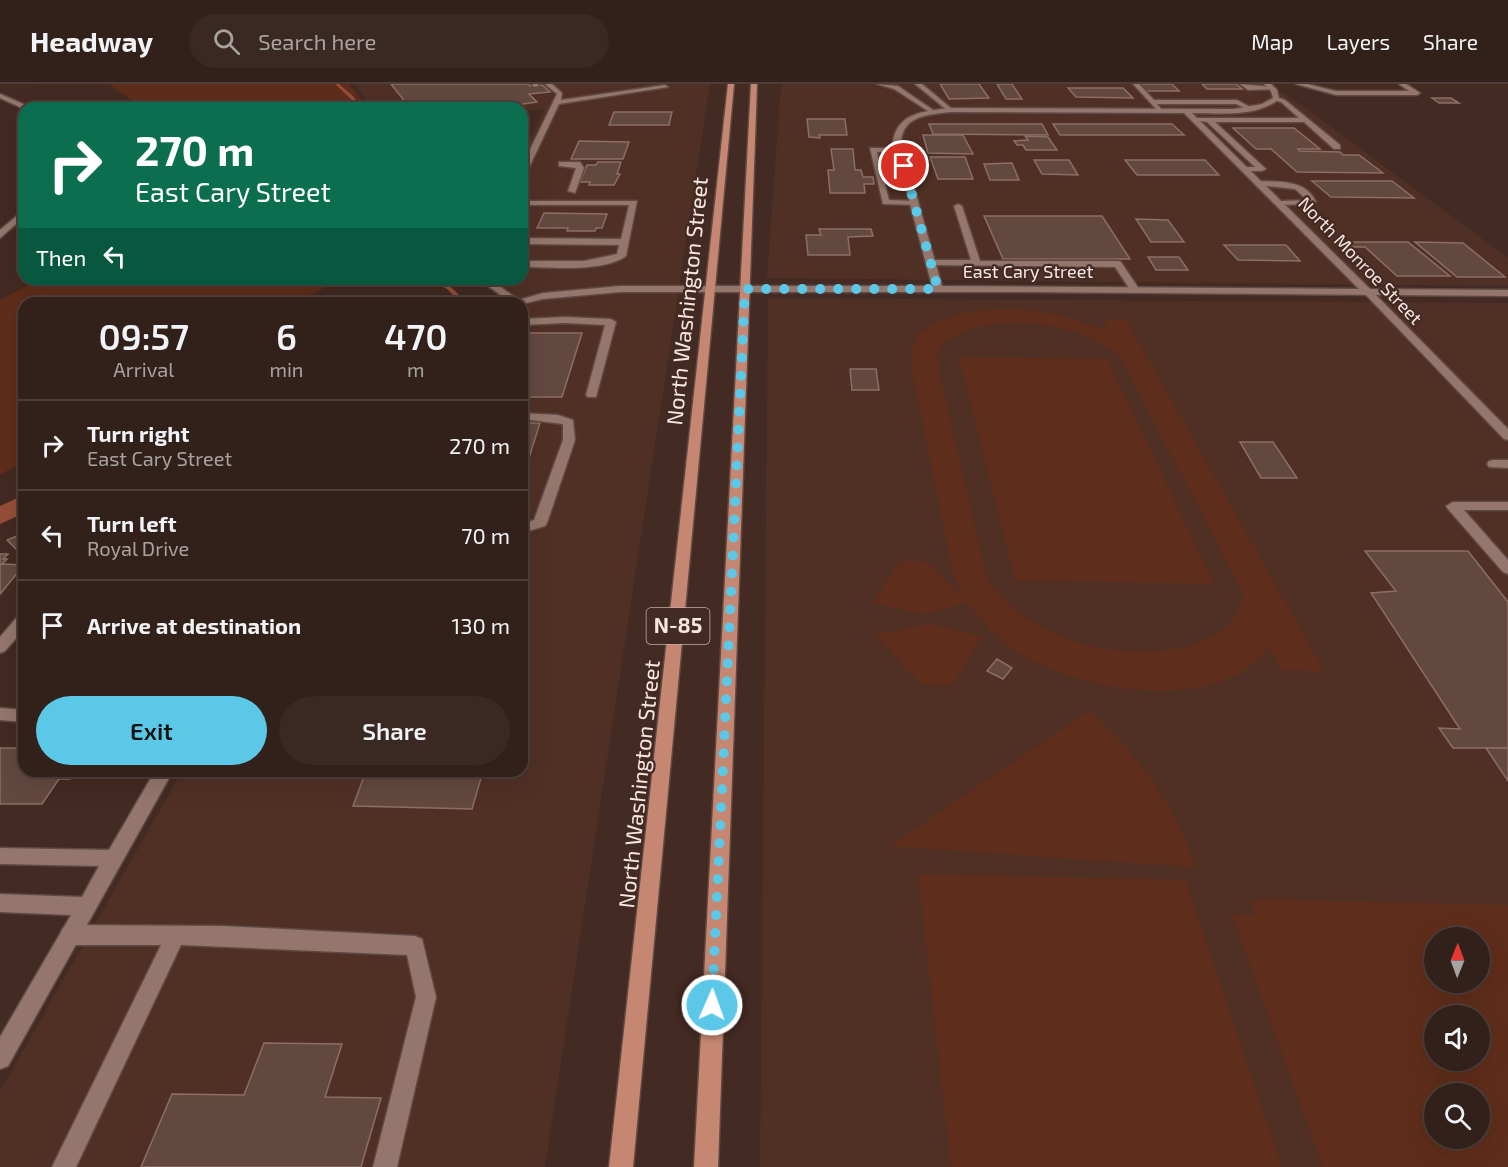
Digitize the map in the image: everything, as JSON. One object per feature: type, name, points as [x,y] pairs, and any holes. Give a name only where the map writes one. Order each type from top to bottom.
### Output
[{"type":"main road","name":"North Washington Street","points":[[621,1167],[731,84]]},
{"type":"main road","name":"N-85","points":[[706,1167],[754,84]]},
{"type":"street","points":[[528,161],[560,94],[548,84]]},
{"type":"street","points":[[880,84],[896,87],[933,112]]},
{"type":"street","points":[[918,84],[950,110]]},
{"type":"street","points":[[1136,84],[1160,111]]},
{"type":"street","points":[[1299,84],[1336,93],[1417,93],[1402,84]]},
{"type":"street","points":[[1237,102],[1247,93],[1245,86],[1270,86],[1276,99],[1283,101],[1337,147]]},
{"type":"street","points":[[549,98],[557,101],[665,87]]},
{"type":"street","points":[[0,96],[18,104]]},
{"type":"street","points":[[938,289],[899,150],[897,130],[905,121],[933,112],[950,110],[1208,111],[1251,109],[1273,103],[1276,99]]},
{"type":"street","points":[[1153,102],[1237,102],[1251,109]]},
{"type":"street","points":[[1198,102],[1208,111]]},
{"type":"street","name":"North Monroe Street","points":[[1186,111],[1281,203],[1508,436]]},
{"type":"street","points":[[1197,120],[1305,120]]},
{"type":"street","points":[[1210,121],[1262,169],[1245,169]]},
{"type":"street","points":[[899,150],[873,150],[886,202],[915,203]]},
{"type":"street","points":[[1233,157],[1250,158]]},
{"type":"street","points":[[562,164],[577,165],[580,168],[572,191]]},
{"type":"street","points":[[1260,183],[1301,188],[1311,198],[1311,202],[1281,203]]},
{"type":"street","points":[[528,203],[634,203],[621,256],[606,262],[586,264],[528,264]]},
{"type":"street","points":[[958,206],[977,264]]},
{"type":"street","points":[[0,235],[18,218]]},
{"type":"street","points":[[528,241],[624,242]]},
{"type":"street","points":[[931,263],[1118,264],[1134,290]]},
{"type":"street","points":[[491,285],[508,297]]},
{"type":"street","name":"East Cary Street","points":[[528,299],[599,290],[711,289],[1508,292]]},
{"type":"street","points":[[528,322],[565,320],[611,322],[592,394]]},
{"type":"street","points":[[528,416],[558,418],[568,422],[569,440],[540,523],[528,527]]},
{"type":"street","points":[[1493,464],[1508,464]]},
{"type":"street","points":[[1508,506],[1453,506],[1508,569]]},
{"type":"street","points":[[0,647],[18,626]]},
{"type":"street","points":[[0,714],[18,716]]},
{"type":"street","points":[[0,1058],[160,777]]},
{"type":"street","points":[[0,856],[113,858]]},
{"type":"street","points":[[0,903],[86,906]]},
{"type":"street","points":[[70,935],[176,935],[416,946],[426,997],[385,1167]]},
{"type":"street","points":[[64,1167],[176,935]]},
{"type":"shaded area","points":[[109,84],[349,84],[363,102],[134,102]]},
{"type":"shaded area","points":[[355,84],[710,84],[545,1167],[0,1167],[0,1091],[179,777],[528,777],[528,297],[513,297],[494,285],[528,285],[528,141],[544,109],[528,111],[528,102],[367,102]]},
{"type":"shaded area","points":[[781,84],[1269,84],[1303,106],[1508,258],[1508,286],[767,278]]},
{"type":"shaded area","points":[[28,285],[329,285],[307,297],[18,297],[18,464],[0,475],[0,300]]},
{"type":"shaded area","points":[[768,298],[1508,303],[1508,1167],[760,1167]]},
{"type":"shaded area","points":[[1017,309],[1061,315],[1108,331],[1104,320],[1126,320],[1324,671],[1282,670],[1268,647],[1256,661],[1231,677],[1202,687],[1170,691],[1136,690],[1103,685],[1070,676],[1041,664],[1002,641],[967,603],[923,614],[873,603],[900,561],[927,562],[960,593],[954,577],[911,366],[913,348],[920,335],[933,325],[948,318],[984,310]],"holes":[[[1034,324],[1062,328],[1088,337],[1112,350],[1122,360],[1243,593],[1237,613],[1225,628],[1209,638],[1189,646],[1146,652],[1106,649],[1084,644],[1057,634],[1022,615],[991,584],[986,575],[939,372],[937,352],[944,343],[963,331],[986,325]]]},
{"type":"shaded area","points":[[959,357],[1107,359],[1214,584],[1015,580]]},
{"type":"shaded area","points":[[930,624],[982,636],[952,685],[922,684],[875,635]]},
{"type":"shaded area","points":[[1089,711],[1107,727],[1153,782],[1177,823],[1195,867],[890,846]]},
{"type":"shaded area","points":[[918,874],[1185,880],[1282,1167],[951,1167]]},
{"type":"shaded area","points":[[1250,899],[1508,905],[1508,1167],[1323,1167],[1232,915],[1256,915]]},
{"type":"building","points":[[391,84],[528,84],[530,86],[542,85],[550,92],[529,94],[537,102],[528,103],[405,102]]},
{"type":"building","points":[[940,84],[979,84],[989,98],[949,99]]},
{"type":"building","points":[[997,84],[1012,84],[1022,99],[1006,99]]},
{"type":"building","points":[[1139,84],[1172,84],[1179,91],[1145,91]]},
{"type":"building","points":[[1202,84],[1236,84],[1242,89],[1207,89]]},
{"type":"building","points":[[1068,88],[1123,88],[1133,98],[1076,97]]},
{"type":"building","points":[[1432,98],[1451,98],[1459,103],[1439,103]]},
{"type":"building","points":[[614,112],[672,112],[669,125],[609,125]]},
{"type":"building","points":[[807,119],[845,119],[847,135],[809,137]]},
{"type":"building","points":[[929,124],[1042,124],[1048,135],[933,134]]},
{"type":"building","points":[[1053,124],[1172,124],[1184,135],[1060,135]]},
{"type":"building","points":[[1233,128],[1294,128],[1320,149],[1298,149],[1300,151],[1359,155],[1383,173],[1297,172],[1271,149],[1256,149]]},
{"type":"building","points":[[923,135],[963,135],[973,154],[928,153]]},
{"type":"building","points":[[1025,136],[1048,137],[1057,150],[1026,150],[1023,145],[1017,145],[1014,141],[1028,140]]},
{"type":"building","points":[[579,141],[629,142],[623,159],[571,159]]},
{"type":"building","points":[[831,149],[853,149],[855,170],[861,170],[863,177],[873,177],[874,184],[864,184],[865,193],[830,193],[828,170],[834,170]]},
{"type":"building","points":[[930,157],[965,157],[973,179],[938,179]]},
{"type":"building","points":[[1034,160],[1069,160],[1078,175],[1042,174]]},
{"type":"building","points":[[1125,160],[1205,160],[1219,175],[1137,175]]},
{"type":"building","points":[[598,162],[621,162],[617,174],[620,174],[614,185],[589,185],[590,182],[580,182],[587,165],[596,165]]},
{"type":"building","points":[[1012,163],[1019,180],[990,180],[984,164]]},
{"type":"building","points":[[1312,181],[1392,181],[1414,198],[1331,197]]},
{"type":"building","points":[[544,213],[607,214],[602,228],[596,228],[595,231],[567,231],[568,228],[537,228]]},
{"type":"building","points":[[984,216],[1102,216],[1130,259],[1003,259]]},
{"type":"building","points":[[1136,219],[1168,220],[1184,242],[1151,242]]},
{"type":"building","points":[[819,229],[871,229],[873,236],[848,237],[850,255],[808,255],[806,235],[821,235]]},
{"type":"building","points":[[1348,242],[1408,242],[1450,276],[1397,276],[1365,247],[1352,247]]},
{"type":"building","points":[[1415,242],[1463,243],[1505,277],[1457,277]]},
{"type":"building","points":[[1224,245],[1286,245],[1300,261],[1238,260]]},
{"type":"building","points":[[1148,257],[1179,257],[1188,270],[1156,270]]},
{"type":"building","points":[[528,333],[582,333],[562,397],[528,397]]},
{"type":"building","points":[[850,369],[876,369],[879,390],[852,390]]},
{"type":"building","points":[[528,423],[540,423],[528,461]]},
{"type":"building","points":[[1240,442],[1273,442],[1297,478],[1261,478]]},
{"type":"building","points":[[18,535],[18,551],[7,540]]},
{"type":"building","points":[[1365,551],[1468,551],[1508,602],[1508,748],[1453,748],[1439,728],[1460,729],[1371,593],[1396,591]]},
{"type":"building","points":[[0,554],[8,554],[2,564],[18,565],[18,572],[0,594]]},
{"type":"building","points":[[997,659],[1012,668],[1003,679],[987,671]]},
{"type":"building","points":[[0,748],[18,748],[18,777],[71,777],[70,779],[59,779],[42,804],[0,804]]},
{"type":"building","points":[[1486,748],[1508,748],[1508,781]]},
{"type":"building","points":[[364,777],[481,777],[472,809],[353,806]]},
{"type":"building","points":[[264,1043],[342,1044],[325,1097],[381,1098],[361,1167],[141,1167],[172,1094],[244,1095]]},
{"type":"waterway","points":[[337,84],[355,102]]},
{"type":"waterway","points":[[443,285],[457,296]]},
{"type":"waterway","points":[[0,516],[18,506]]},
{"type":"route","points":[[712,1005],[745,289],[938,289],[904,166]]}]
